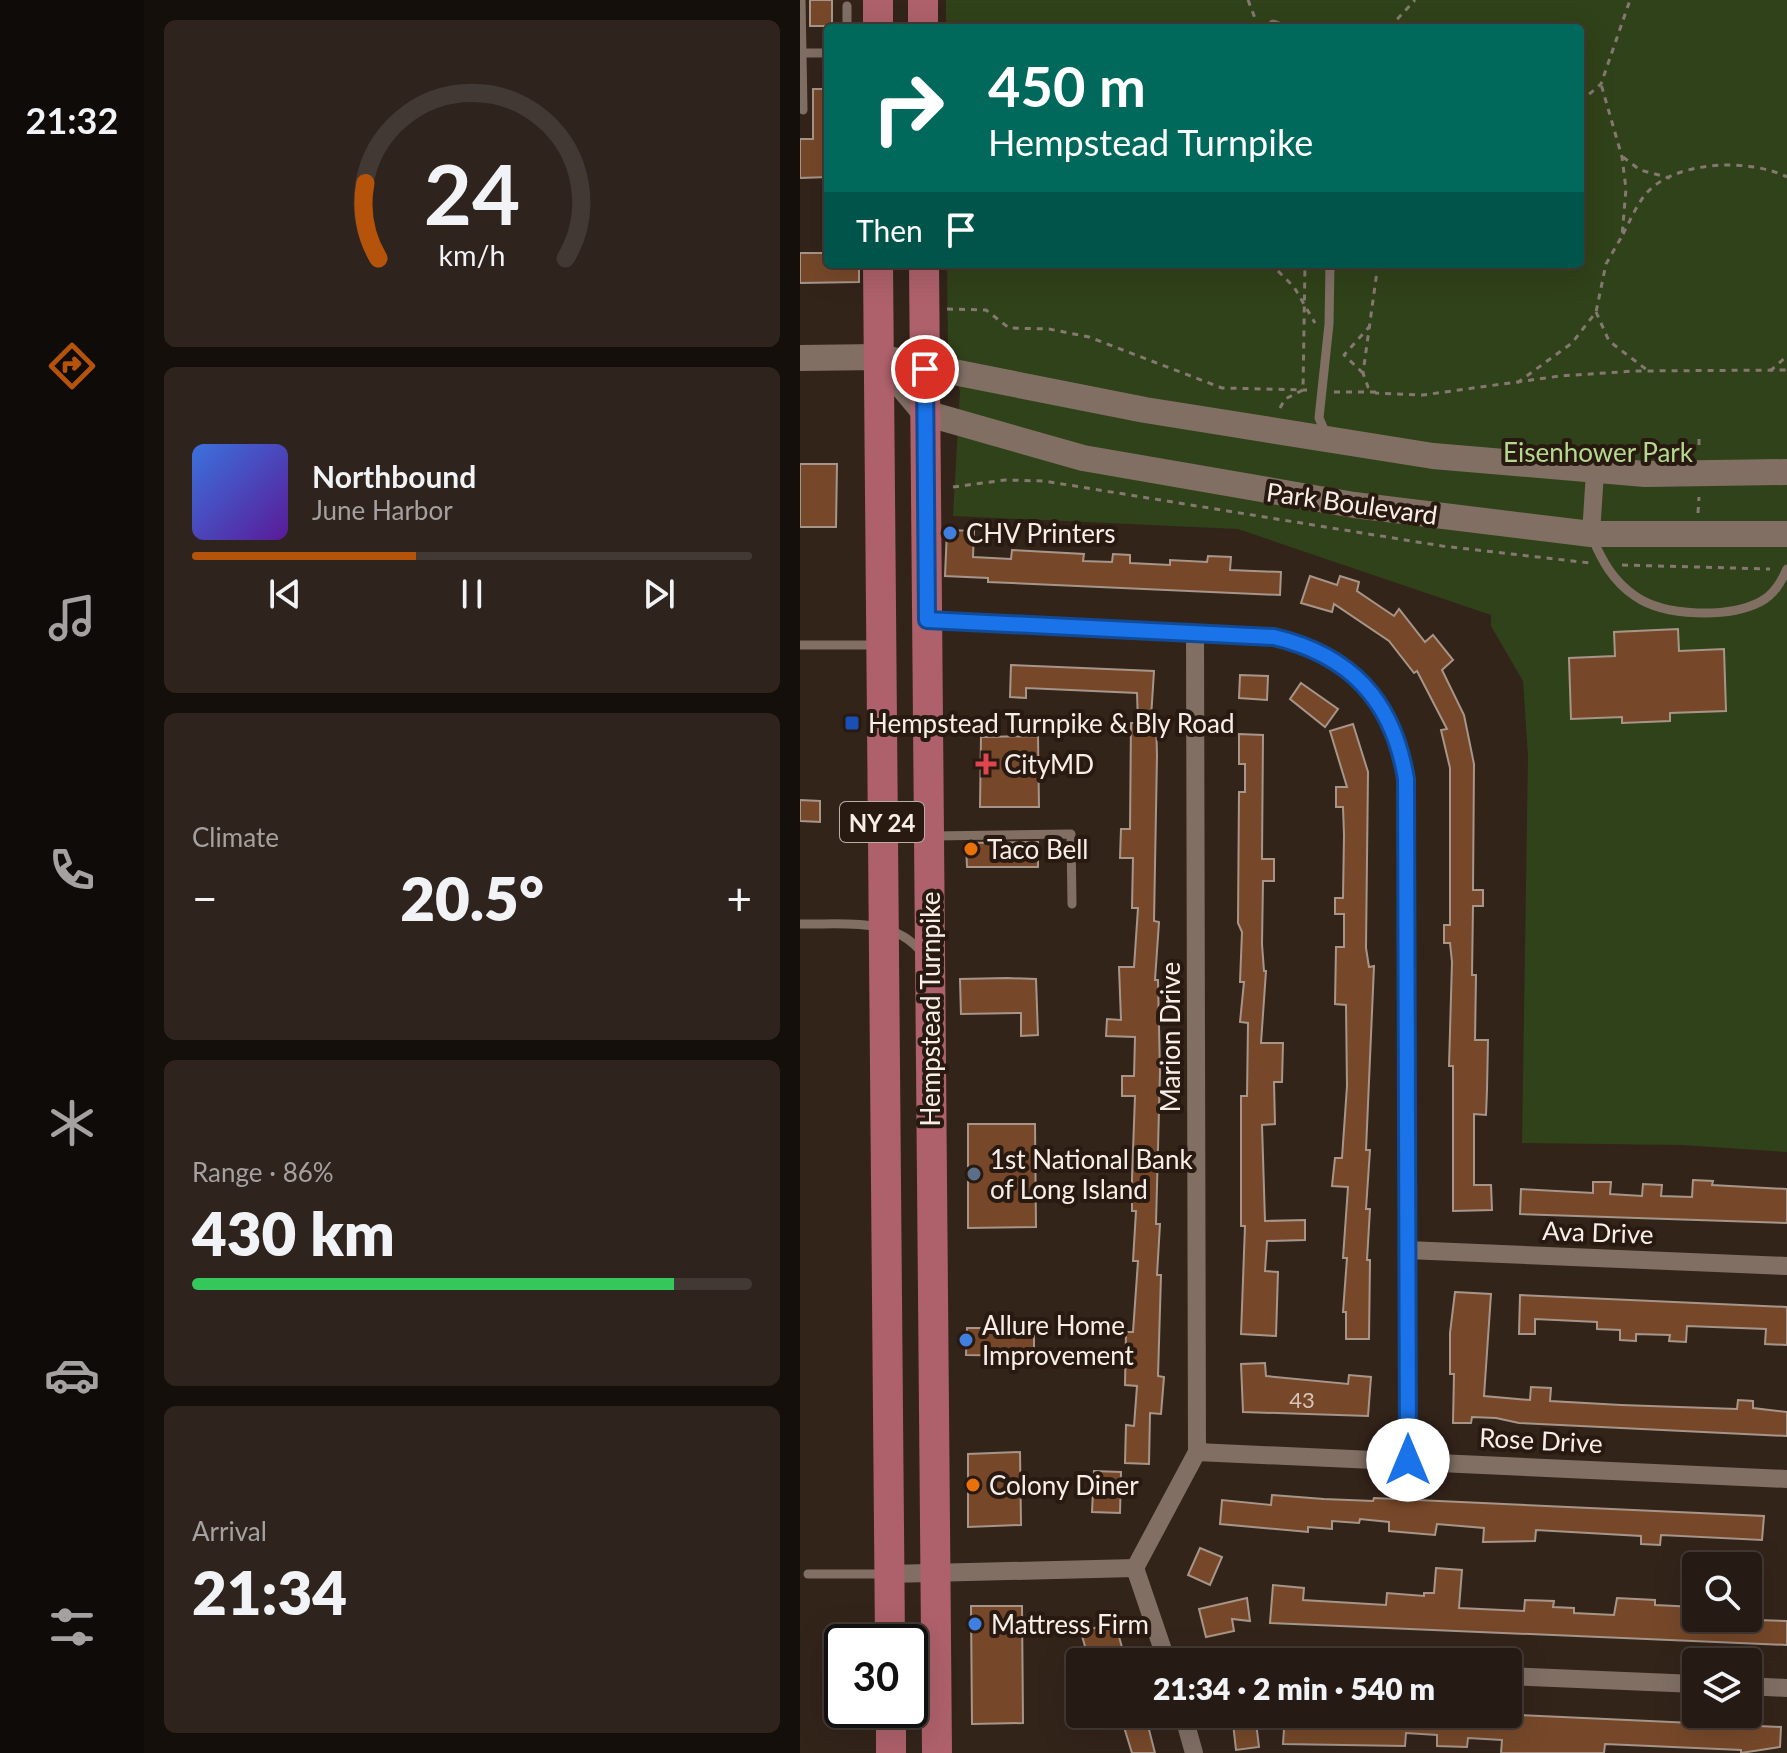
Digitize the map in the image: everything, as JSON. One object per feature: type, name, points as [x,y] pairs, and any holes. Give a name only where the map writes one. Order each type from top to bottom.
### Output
[{"type":"main road","points":[[878,0],[878,24]]},
{"type":"main road","points":[[923,0],[923,24]]},
{"type":"main road","name":"Hempstead Turnpike","points":[[878,268],[890,1624]]},
{"type":"main road","name":"Hempstead Turnpike","points":[[924,268],[937,1753]]},
{"type":"main road","points":[[891,1728],[891,1753]]},
{"type":"street","points":[[878,357],[925,413]]},
{"type":"street","points":[[800,358],[878,357],[925,369],[1329,441],[1433,456],[1595,472],[1787,472]]},
{"type":"street","name":"Park Boulevard","points":[[925,413],[1083,458],[1354,505],[1591,534],[1787,534]]},
{"type":"street","points":[[1591,534],[1595,472]]},
{"type":"street","points":[[927,620],[1274,637],[1306,645],[1360,680],[1380,704],[1394,730],[1406,779],[1408,1460]]},
{"type":"street","name":"Marion Drive","points":[[1135,1568],[1197,1452],[1195,633]]},
{"type":"street","name":"Ava Drive","points":[[1407,1250],[1787,1266]]},
{"type":"street","name":"Rose Drive","points":[[1197,1452],[1787,1479]]},
{"type":"street","points":[[889,1574],[1135,1568],[1162,1648]]},
{"type":"street","points":[[1522,1677],[1682,1683]]},
{"type":"street","points":[[1762,1687],[1787,1688]]},
{"type":"street","points":[[1187,1728],[1194,1753]]},
{"type":"lane","points":[[801,0],[803,110]]},
{"type":"lane","points":[[847,6],[847,24]]},
{"type":"lane","points":[[802,53],[824,53]]},
{"type":"lane","points":[[1329,441],[1319,418],[1330,268]]},
{"type":"lane","points":[[1591,534],[1603,564],[1614,578],[1635,597],[1664,609],[1736,610],[1762,601],[1778,587],[1787,569]]},
{"type":"lane","points":[[800,645],[880,645]]},
{"type":"lane","points":[[928,837],[1071,834],[1072,904]]},
{"type":"lane","points":[[800,924],[882,926],[915,943],[929,962]]},
{"type":"lane","points":[[808,1574],[889,1574]]},
{"type":"path","points":[[1248,0],[1257,24]]},
{"type":"path","points":[[1393,24],[1415,0]]},
{"type":"path","points":[[1584,99],[1601,84],[1630,0]]},
{"type":"path","points":[[1601,84],[1622,157],[1626,189],[1622,236]]},
{"type":"path","points":[[1622,157],[1640,170],[1670,178]]},
{"type":"path","points":[[1514,385],[1572,343],[1596,312],[1606,264],[1646,193],[1670,178],[1713,164],[1771,169],[1787,177]]},
{"type":"path","points":[[1303,390],[1305,268]]},
{"type":"path","points":[[1363,373],[1377,268]]},
{"type":"path","points":[[1278,271],[1294,287],[1320,331]]},
{"type":"path","points":[[944,309],[986,310],[1009,328],[1049,329],[1089,337],[1222,388],[1423,395],[1514,385],[1560,376],[1649,371],[1787,370]]},
{"type":"path","points":[[1596,312],[1609,341],[1649,371]]},
{"type":"path","points":[[1370,326],[1344,355],[1363,373],[1368,387],[1374,392]]},
{"type":"path","points":[[1770,371],[1787,356]]},
{"type":"path","points":[[1275,417],[1285,399],[1303,390]]},
{"type":"path","points":[[1698,523],[1699,485]]},
{"type":"green space","name":"Eisenhower Park","points":[[946,0],[1787,0],[1787,1152],[1682,1145],[1522,1143],[1528,756],[1523,681],[1491,626],[1491,615],[1238,529],[953,516],[960,391],[948,345],[947,268],[1584,268],[1584,24],[946,24]]},
{"type":"building","points":[[810,0],[832,0],[832,24],[810,26]]},
{"type":"building","points":[[813,89],[824,89],[824,177],[800,178],[800,139],[813,139]]},
{"type":"building","points":[[800,253],[824,253],[824,268],[859,268],[859,282],[800,283]]},
{"type":"building","points":[[800,464],[837,464],[836,527],[800,527]]},
{"type":"building","points":[[947,530],[974,531],[973,557],[1011,559],[1012,550],[1084,554],[1083,561],[1112,562],[1113,554],[1130,555],[1130,563],[1170,565],[1170,560],[1207,562],[1208,556],[1231,557],[1230,570],[1281,572],[1280,595],[988,582],[988,578],[945,576]]},
{"type":"building","points":[[1310,576],[1337,585],[1340,576],[1359,582],[1357,591],[1394,616],[1399,609],[1425,642],[1433,635],[1453,660],[1442,670],[1464,715],[1474,764],[1473,890],[1483,890],[1483,906],[1473,906],[1472,975],[1476,975],[1475,1040],[1488,1040],[1487,1090],[1486,1115],[1474,1114],[1474,1185],[1491,1185],[1492,1210],[1453,1211],[1453,1066],[1449,1066],[1452,962],[1450,943],[1444,943],[1444,925],[1450,925],[1450,768],[1441,730],[1447,729],[1417,671],[1414,673],[1389,641],[1334,604],[1332,612],[1301,603]]},
{"type":"building","points":[[1678,629],[1679,651],[1724,649],[1726,711],[1670,713],[1670,721],[1622,723],[1622,717],[1571,719],[1569,658],[1615,656],[1614,632]]},
{"type":"building","points":[[1011,665],[1154,671],[1151,718],[1156,718],[1157,755],[1154,921],[1159,922],[1155,980],[1158,980],[1160,1072],[1156,1224],[1160,1224],[1157,1275],[1161,1275],[1158,1376],[1164,1377],[1161,1414],[1150,1413],[1149,1464],[1125,1463],[1126,1425],[1134,1426],[1137,1386],[1125,1385],[1126,1332],[1133,1332],[1138,1261],[1133,1261],[1136,1211],[1132,1211],[1135,1096],[1122,1096],[1122,1076],[1134,1076],[1135,1037],[1106,1036],[1107,1019],[1121,1020],[1119,967],[1134,967],[1138,908],[1132,908],[1133,858],[1120,858],[1121,829],[1130,829],[1131,723],[1138,723],[1137,693],[1026,688],[1026,698],[1010,697]]},
{"type":"building","points":[[1240,675],[1268,676],[1267,700],[1239,698]]},
{"type":"building","points":[[1301,683],[1338,709],[1325,727],[1290,699]]},
{"type":"building","points":[[1353,724],[1368,772],[1366,948],[1369,967],[1374,966],[1366,1150],[1370,1150],[1366,1209],[1370,1209],[1367,1260],[1370,1260],[1369,1339],[1346,1339],[1346,1312],[1343,1312],[1347,1258],[1343,1258],[1348,1187],[1332,1186],[1335,1158],[1342,1158],[1347,1086],[1346,1005],[1335,1004],[1336,947],[1344,947],[1344,914],[1335,914],[1335,898],[1343,898],[1344,835],[1343,807],[1336,807],[1336,787],[1347,787],[1330,731]]},
{"type":"building","points":[[1239,734],[1263,735],[1262,859],[1274,859],[1274,881],[1263,881],[1262,944],[1266,971],[1261,1043],[1283,1043],[1282,1082],[1274,1082],[1275,1124],[1262,1125],[1265,1221],[1305,1220],[1305,1240],[1267,1241],[1265,1271],[1278,1272],[1276,1336],[1241,1334],[1245,1226],[1241,1226],[1241,1096],[1247,1096],[1248,1023],[1240,1022],[1244,982],[1240,982],[1242,932],[1238,923],[1239,792],[1245,792],[1245,764],[1239,764]]},
{"type":"building","points":[[1038,736],[1039,807],[980,807],[981,737]]},
{"type":"building","points":[[800,800],[820,801],[820,822],[800,821]]},
{"type":"building","points":[[1038,842],[1038,867],[967,867],[966,843]]},
{"type":"building","points":[[960,979],[1036,979],[1038,1035],[1021,1036],[1021,1013],[961,1014]]},
{"type":"building","points":[[968,1124],[1035,1124],[1036,1227],[968,1228]]},
{"type":"building","points":[[1693,1180],[1713,1181],[1712,1185],[1787,1189],[1787,1223],[1520,1214],[1521,1189],[1593,1193],[1593,1182],[1611,1182],[1610,1194],[1642,1196],[1643,1184],[1662,1185],[1661,1196],[1692,1197]]},
{"type":"building","points":[[1455,1292],[1491,1294],[1484,1396],[1530,1400],[1531,1387],[1551,1388],[1550,1401],[1737,1409],[1738,1400],[1753,1401],[1753,1408],[1787,1412],[1787,1436],[1519,1423],[1472,1417],[1471,1423],[1453,1423],[1454,1374],[1450,1374],[1450,1333]]},
{"type":"building","points":[[1520,1295],[1787,1307],[1787,1345],[1765,1344],[1766,1329],[1687,1326],[1686,1342],[1669,1341],[1670,1335],[1636,1334],[1636,1341],[1620,1340],[1620,1330],[1597,1329],[1597,1322],[1535,1319],[1535,1334],[1519,1334]]},
{"type":"building","points":[[967,1328],[1034,1328],[1034,1356],[966,1355]]},
{"type":"building","points":[[1265,1363],[1266,1376],[1348,1384],[1349,1375],[1371,1377],[1368,1416],[1243,1412],[1241,1364]]},
{"type":"building","points":[[1020,1452],[1021,1525],[968,1527],[968,1454]]},
{"type":"building","points":[[1094,1471],[1121,1472],[1120,1513],[1092,1512]]},
{"type":"building","points":[[1272,1495],[1764,1516],[1762,1540],[1661,1535],[1660,1545],[1641,1544],[1641,1536],[1536,1530],[1535,1541],[1483,1542],[1484,1528],[1437,1524],[1435,1535],[1389,1531],[1389,1522],[1360,1519],[1359,1523],[1332,1521],[1332,1529],[1308,1527],[1308,1532],[1220,1524],[1222,1500],[1271,1505]]},
{"type":"building","points":[[1200,1548],[1222,1557],[1210,1585],[1188,1575]]},
{"type":"building","points":[[1436,1568],[1462,1570],[1459,1608],[1524,1611],[1525,1600],[1554,1601],[1553,1607],[1574,1608],[1574,1613],[1614,1615],[1617,1598],[1655,1600],[1655,1605],[1682,1606],[1682,1632],[1762,1632],[1762,1620],[1787,1621],[1787,1645],[1270,1623],[1273,1585],[1304,1588],[1303,1600],[1386,1605],[1387,1593],[1424,1596],[1424,1593],[1434,1593]]},
{"type":"building","points":[[1247,1598],[1250,1621],[1232,1619],[1234,1631],[1206,1637],[1199,1609]]},
{"type":"building","points":[[971,1606],[1022,1606],[1023,1723],[972,1724]]},
{"type":"building","points":[[1115,1622],[1122,1648],[1085,1648],[1081,1632]]},
{"type":"building","points":[[1522,1715],[1682,1722],[1682,1728],[1781,1727],[1780,1747],[1741,1753],[1741,1750],[1605,1744],[1604,1753],[1501,1753],[1502,1740],[1468,1738],[1467,1747],[1437,1746],[1437,1735],[1406,1733],[1405,1746],[1283,1744],[1284,1728],[1522,1728]]},
{"type":"building","points":[[1124,1728],[1149,1728],[1155,1753],[1132,1753]]},
{"type":"building","points":[[1234,1728],[1257,1728],[1259,1747],[1236,1750]]},
{"type":"place","name":"CHV Printers","points":[[950,533]]},
{"type":"place","name":"Hempstead Turnpike & Bly Road","points":[[852,723]]},
{"type":"place","name":"CityMD","points":[[986,764]]},
{"type":"place","name":"Taco Bell","points":[[971,849]]},
{"type":"place","name":"1st National Bank of Long Island","points":[[974,1174]]},
{"type":"place","name":"Allure Home Improvement","points":[[966,1340]]},
{"type":"place","name":"Colony Diner","points":[[973,1485]]},
{"type":"place","name":"Mattress Firm","points":[[975,1624]]},
{"type":"route","points":[[925,369],[927,620],[1274,637],[1306,645],[1328,656],[1360,680],[1380,704],[1394,730],[1406,779],[1408,1460]]}]
